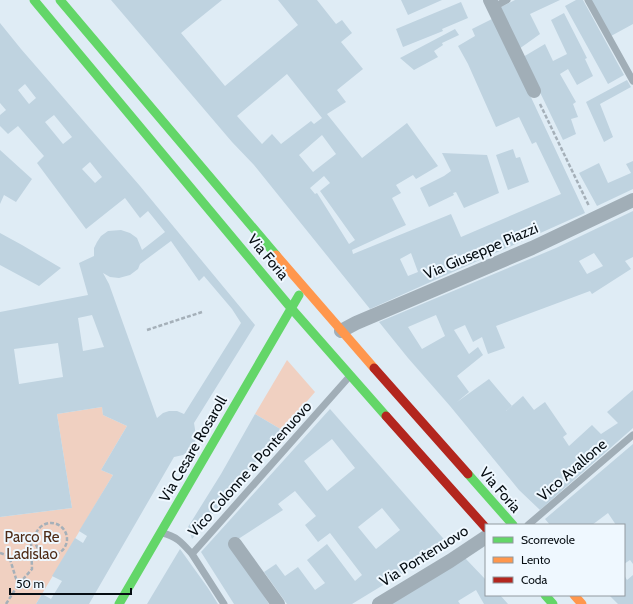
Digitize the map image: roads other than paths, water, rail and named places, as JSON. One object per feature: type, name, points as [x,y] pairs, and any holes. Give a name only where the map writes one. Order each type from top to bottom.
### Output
[{"type":"main road","name":"Via Foria","points":[[34,0],[291,308],[359,367],[511,524]]},
{"type":"main road","name":"Via Foria","points":[[60,0],[341,331],[359,367],[485,527]]},
{"type":"main road","name":"Via Cesare Rosaroll","points":[[119,604],[304,288]]},
{"type":"main road","points":[[546,596],[554,604]]},
{"type":"main road","points":[[575,596],[582,604]]},
{"type":"street","points":[[492,4],[534,91]]},
{"type":"street","name":"Via Giuseppe Piazzi","points":[[341,331],[363,320],[532,248],[633,200]]},
{"type":"street","name":"Via Pontenuovo","points":[[379,604],[450,561],[485,538]]},
{"type":"street","points":[[235,544],[278,604]]},
{"type":"lane","points":[[492,4],[507,0]]},
{"type":"lane","points":[[588,0],[633,81]]},
{"type":"lane","name":"Vico Colonne a Pontenuovo","points":[[224,604],[192,554],[359,367]]},
{"type":"lane","name":"Vico Avallone","points":[[529,524],[633,435]]},
{"type":"lane","points":[[160,533],[171,535],[179,540],[192,554]]},
{"type":"park label","name":"Parco Re Ladislao","points":[[32,546]]}]
